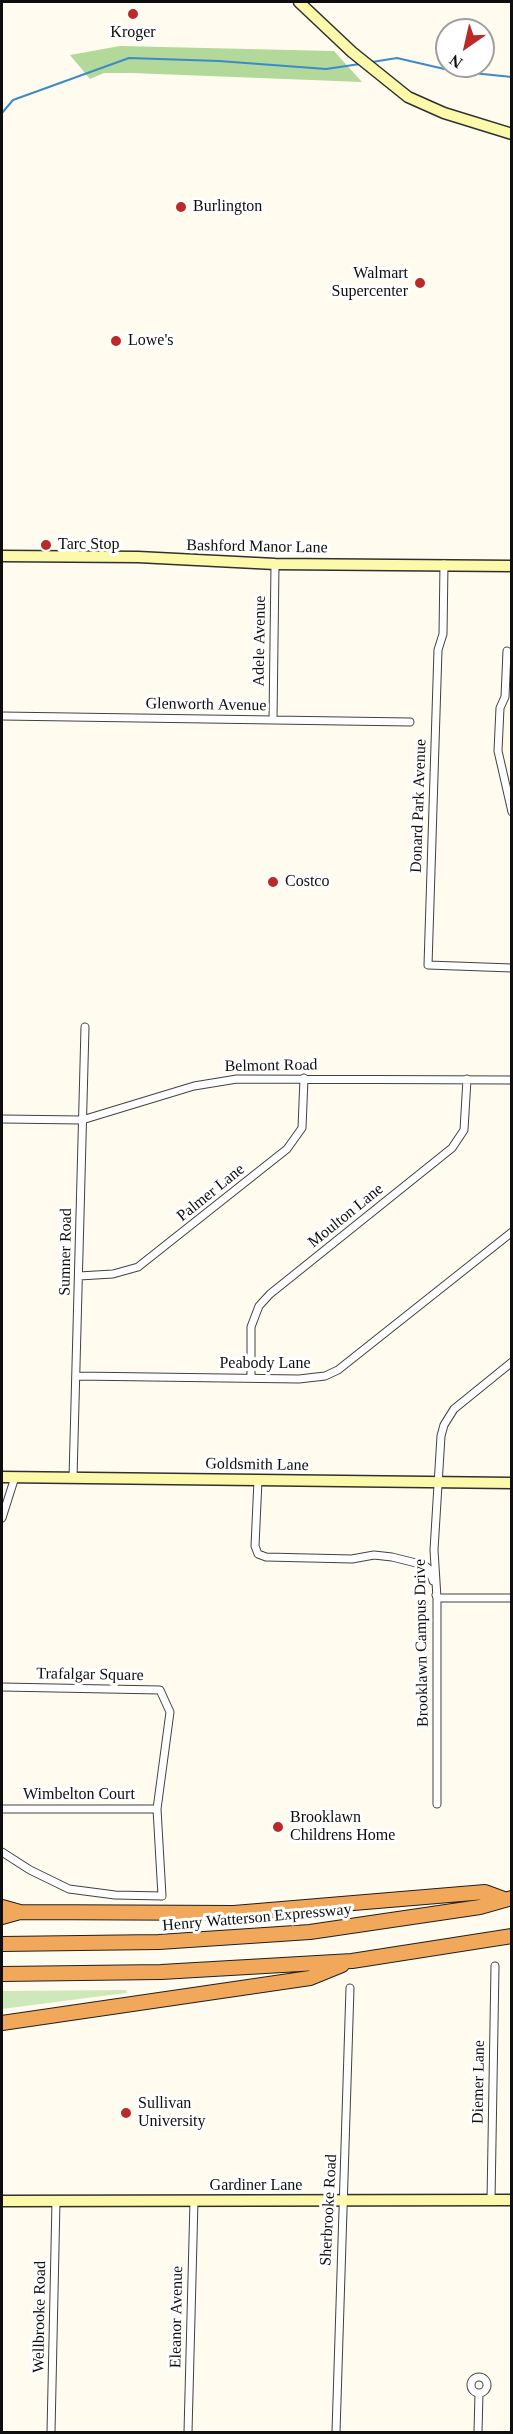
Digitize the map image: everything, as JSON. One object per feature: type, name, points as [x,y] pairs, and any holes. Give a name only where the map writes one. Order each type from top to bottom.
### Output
[{"type":"highway","points":[[2,1907],[20,1912],[234,1913],[485,1892],[508,1898]]},
{"type":"highway","name":"Henry Watterson Expressway","points":[[2,1944],[159,1942],[310,1932],[470,1909],[508,1898]]},
{"type":"highway","points":[[2,1917],[20,1912]]},
{"type":"highway","points":[[2,1974],[161,1972],[352,1961],[512,1936]]},
{"type":"highway","points":[[2,2023],[310,1978],[352,1961]]},
{"type":"highway","points":[[2,2029],[12,2028],[20,2021]]},
{"type":"street","points":[[299,2],[361,59],[408,97],[512,135]]},
{"type":"street","name":"Bashford Manor Lane","points":[[2,555],[138,557],[275,564],[512,566]]},
{"type":"street","name":"Adele Avenue","points":[[273,720],[275,564]]},
{"type":"street","name":"Donard Park Avenue","points":[[444,564],[443,634],[438,650],[428,965],[512,968]]},
{"type":"street","points":[[507,651],[505,697],[500,708],[498,751],[512,812]]},
{"type":"street","name":"Glenworth Avenue","points":[[2,716],[410,722]]},
{"type":"street","name":"Sumner Road","points":[[73,1478],[85,1027]]},
{"type":"street","name":"Belmont Road","points":[[2,1119],[82,1119],[220,1080],[304,1078],[512,1080]]},
{"type":"street","name":"Palmer Lane","points":[[79,1276],[130,1271],[145,1263],[287,1149],[302,1128],[304,1078]]},
{"type":"street","name":"Moulton Lane","points":[[251,1378],[251,1327],[259,1306],[270,1294],[452,1148],[464,1130],[467,1080]]},
{"type":"street","name":"Peabody Lane","points":[[77,1376],[314,1378],[338,1370],[512,1232]]},
{"type":"street","points":[[439,1482],[441,1436],[450,1415],[512,1362]]},
{"type":"street","name":"Goldsmith Lane","points":[[2,1477],[512,1483]]},
{"type":"street","points":[[2,1518],[15,1477]]},
{"type":"street","points":[[258,1480],[255,1546],[258,1554],[266,1557],[352,1559],[374,1555],[417,1563],[429,1569],[437,1598],[512,1598]]},
{"type":"street","name":"Brooklawn Campus Drive","points":[[437,1804],[437,1598],[434,1550],[439,1482]]},
{"type":"street","name":"Trafalgar Square","points":[[2,1687],[160,1690],[170,1712],[157,1809],[162,1896],[115,1895],[69,1888],[30,1870],[2,1852]]},
{"type":"street","name":"Wimbelton Court","points":[[2,1809],[157,1809]]},
{"type":"street","name":"Diemer Lane","points":[[491,2200],[495,1966]]},
{"type":"street","name":"Sherbrooke Road","points":[[336,2433],[350,1988]]},
{"type":"street","name":"Gardiner Lane","points":[[2,2201],[512,2200]]},
{"type":"street","name":"Wellbrooke Road","points":[[51,2433],[56,2201]]},
{"type":"street","name":"Eleanor Avenue","points":[[188,2433],[194,2201]]},
{"type":"street","points":[[478,2433],[479,2393]]},
{"type":"green space","points":[[120,46],[334,51],[362,82],[132,73],[104,73],[90,79],[70,55]]},
{"type":"green space","points":[[126,1990],[127,1993],[2,2009],[2,1991]]},
{"type":"waterway","points":[[2,113],[13,100],[129,58],[219,61],[326,69],[360,64]]},
{"type":"waterway","points":[[372,62],[397,58],[453,71],[512,77]]},
{"type":"place","name":"Kroger","points":[[133,14]]},
{"type":"place","name":"Burlington","points":[[181,207]]},
{"type":"place","name":"Walmart Supercenter","points":[[420,283]]},
{"type":"place","name":"Lowe's","points":[[116,341]]},
{"type":"place","name":"Tarc Stop","points":[[46,545]]},
{"type":"place","name":"Costco","points":[[273,882]]},
{"type":"place","name":"Brooklawn Childrens Home","points":[[278,1827]]},
{"type":"place","name":"Sullivan University","points":[[126,2113]]}]
